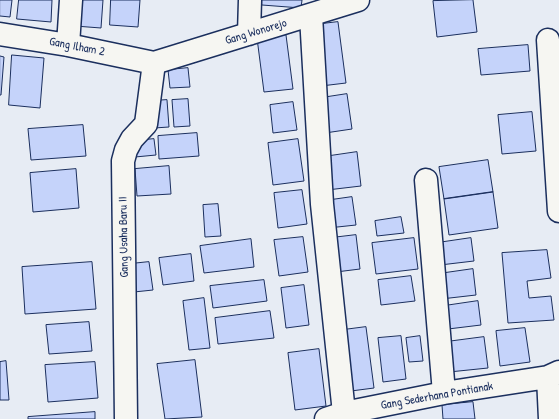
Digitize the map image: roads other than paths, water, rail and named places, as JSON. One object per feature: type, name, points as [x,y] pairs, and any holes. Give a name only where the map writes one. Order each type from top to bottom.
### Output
[{"type":"street","points":[[68,45],[71,0]]},
{"type":"street","points":[[249,34],[250,0]]},
{"type":"street","name":"Gang Wonorejo","points":[[154,63],[311,16],[358,0]]},
{"type":"street","points":[[311,16],[335,416]]},
{"type":"street","name":"Gang Ilham 2","points":[[0,34],[68,45],[154,63]]},
{"type":"street","points":[[548,40],[559,211]]},
{"type":"street","name":"Gang Usaha Baru II","points":[[126,419],[123,160],[132,139],[146,124],[154,63]]},
{"type":"street","points":[[426,180],[444,393]]},
{"type":"street","points":[[550,419],[554,375]]},
{"type":"street","name":"Gang Sederhana Pontianak","points":[[335,416],[444,393],[554,375]]}]
